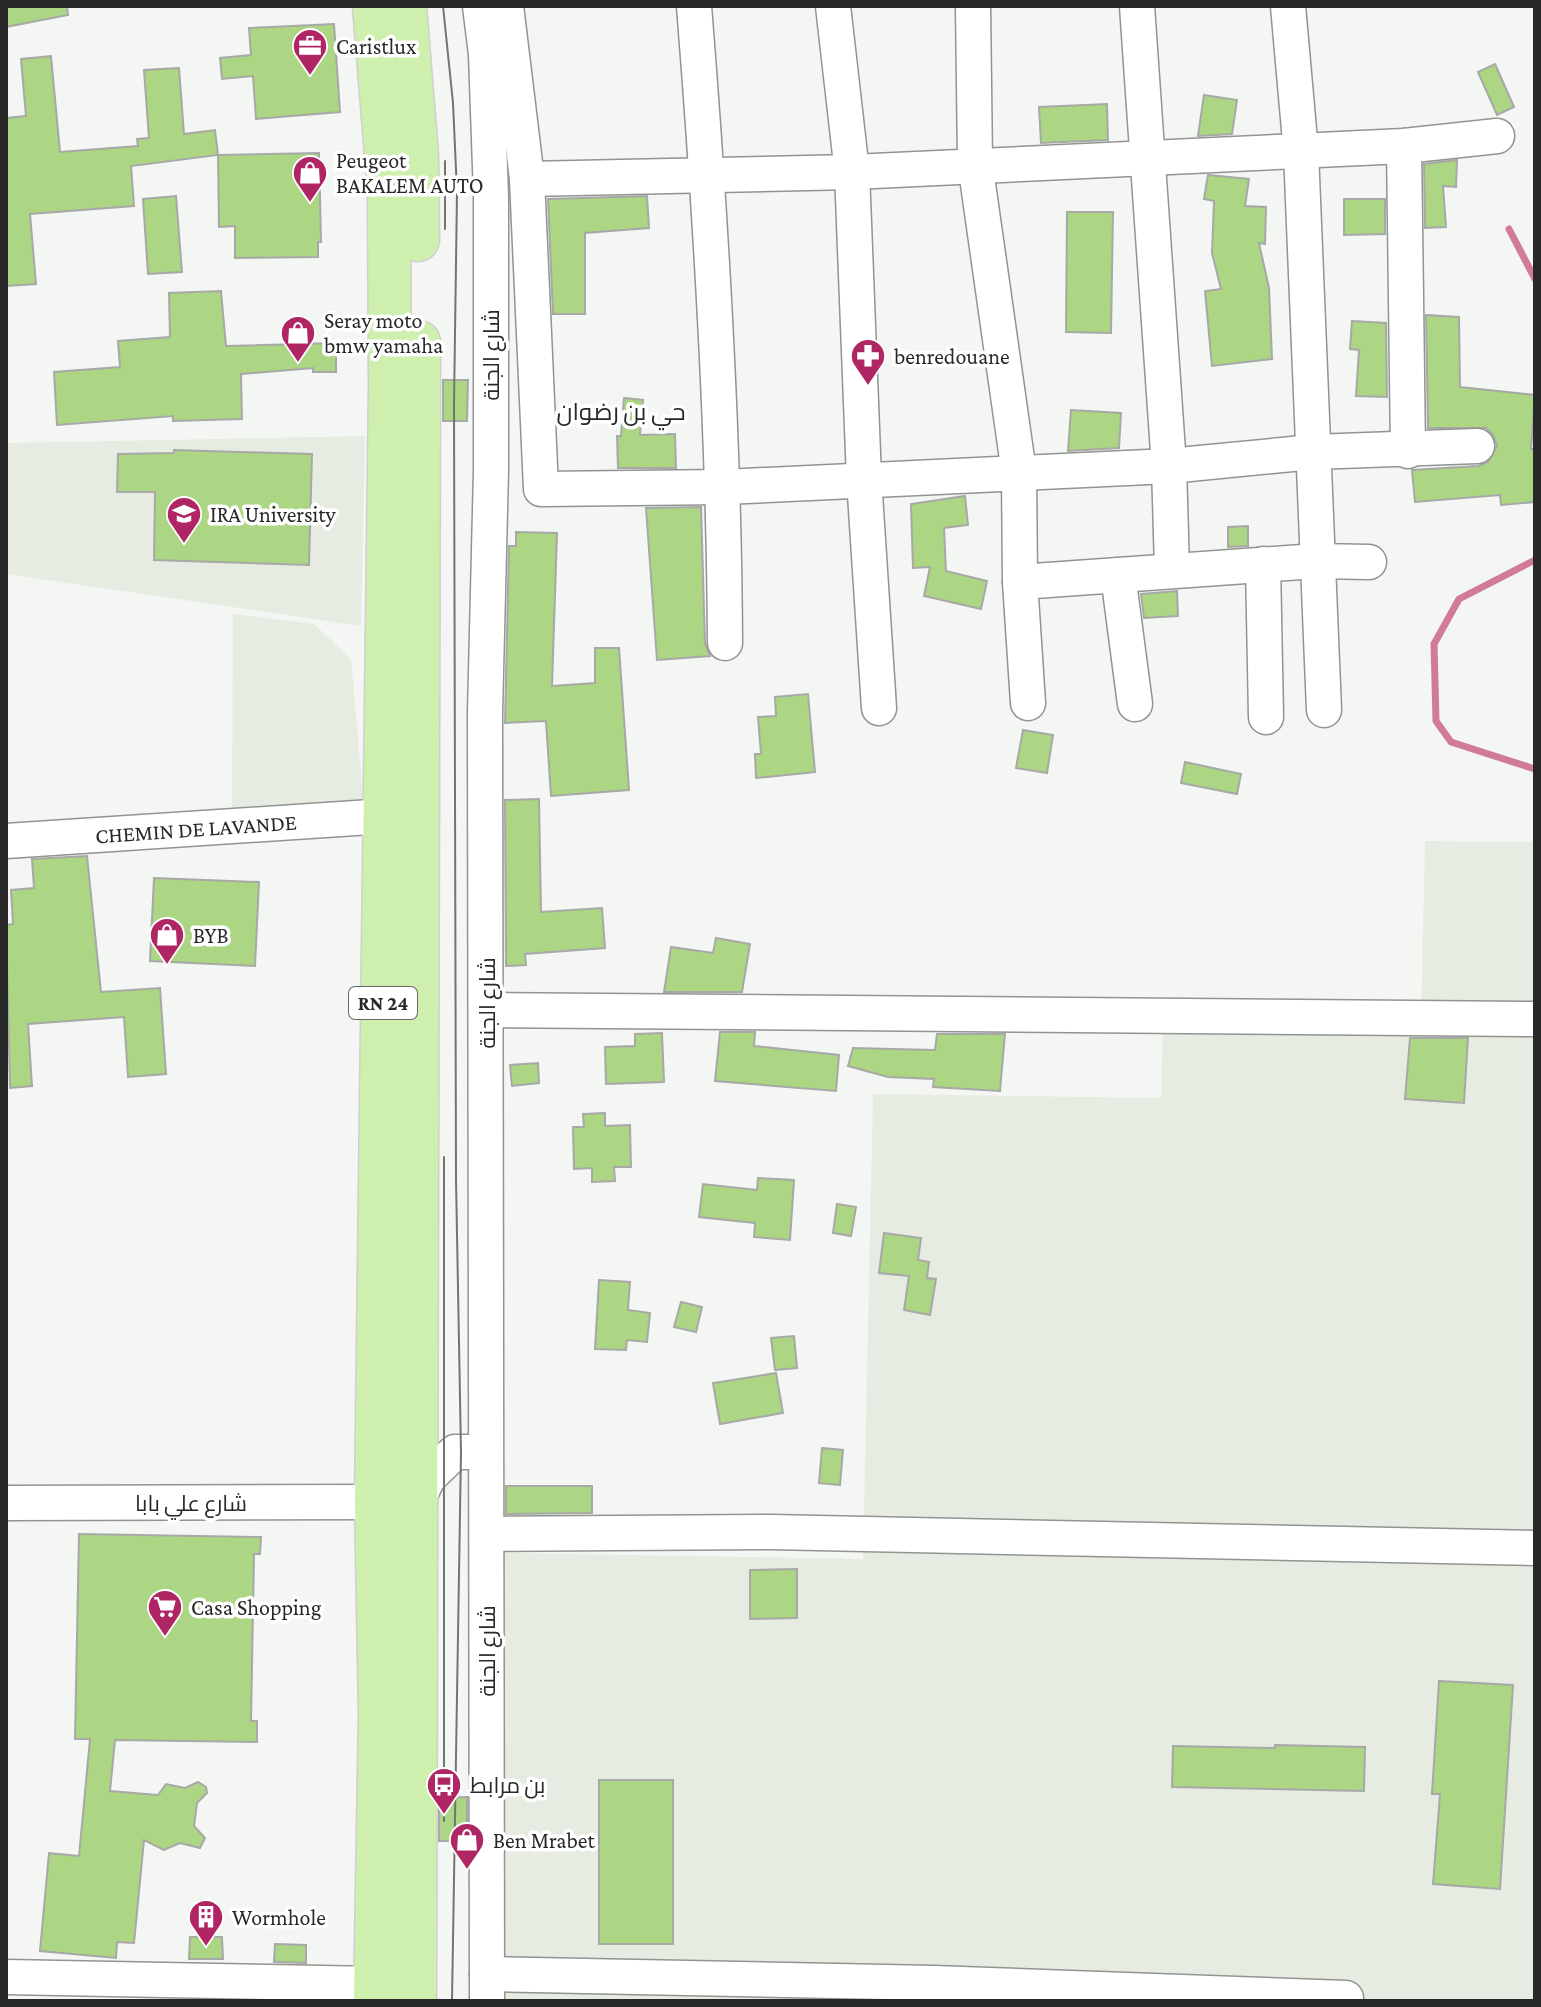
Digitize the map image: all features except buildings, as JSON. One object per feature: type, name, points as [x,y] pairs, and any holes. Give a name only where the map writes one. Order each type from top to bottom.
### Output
[{"type":"main road","name":"RN 24","points":[[374,6],[389,192],[386,816],[396,1503],[415,2001]]},
{"type":"main road","name":"RN 24","points":[[375,1992],[380,1713],[396,1503],[417,1408],[418,185],[413,76],[405,6]]},
{"type":"street","name":"شارع الجنة","points":[[480,6],[486,54],[491,196],[490,494],[485,713],[488,1010],[470,1452],[487,1534],[487,1988]]},
{"type":"street","points":[[506,6],[527,179],[541,489]]},
{"type":"street","points":[[694,6],[708,172],[724,487],[725,643]]},
{"type":"street","points":[[833,6],[852,172],[864,479],[879,708]]},
{"type":"street","points":[[973,6],[975,163],[1019,473],[1020,582],[1028,703]]},
{"type":"street","points":[[1137,6],[1169,466],[1172,569]]},
{"type":"street","points":[[1288,6],[1301,152],[1324,710]]},
{"type":"street","points":[[527,179],[708,172],[852,172],[975,163],[1301,152],[1404,146],[1497,136]]},
{"type":"street","points":[[1404,146],[1408,451]]},
{"type":"street","points":[[490,494],[541,489],[724,487],[1169,466],[1313,452],[1408,451],[1477,446]]},
{"type":"street","points":[[1020,582],[1172,569],[1316,561],[1369,562]]},
{"type":"street","points":[[1263,564],[1266,717]]},
{"type":"street","points":[[1118,575],[1135,704]]},
{"type":"street","name":"CHEMIN DE LAVANDE","points":[[6,841],[386,816]]},
{"type":"street","points":[[488,1010],[1535,1019]]},
{"type":"street","points":[[396,1503],[428,1478],[470,1452],[417,1408]]},
{"type":"street","name":"شارع علي بابا","points":[[6,1503],[396,1503]]},
{"type":"street","points":[[487,1534],[771,1532],[1535,1548]]},
{"type":"street","points":[[6,1977],[375,1992]]},
{"type":"street","points":[[487,1988],[934,1983],[1346,1998]]},
{"type":"shaded area","name":"IRA University","points":[[365,436],[361,626],[6,574],[6,443]]},
{"type":"shaded area","points":[[233,614],[314,624],[351,659],[364,807],[232,810]]},
{"type":"shaded area","points":[[1425,841],[1535,842],[1535,2001],[494,2001],[503,1553],[863,1559],[873,1094],[1161,1098],[1163,1019],[1421,1023]]},
{"type":"waterway","points":[[1509,229],[1535,279]]},
{"type":"waterway","points":[[1535,560],[1459,599],[1434,644],[1436,721],[1451,742],[1535,769]]},
{"type":"tram line","points":[[443,6],[453,103],[457,192],[454,405],[456,1179],[461,1452],[452,2001]]},
{"type":"tram line","points":[[445,161],[445,229]]},
{"type":"tram line","points":[[444,1157],[444,1821]]},
{"type":"place","name":"Caristlux","points":[[310,77]]},
{"type":"place","name":"Peugeot BAKALEM AUTO","points":[[310,204]]},
{"type":"place","name":"Seray moto bmw yamaha","points":[[298,364]]},
{"type":"place","name":"benredouane","points":[[868,387]]},
{"type":"place","name":"IRA University","points":[[184,545]]},
{"type":"place","name":"BYB","points":[[167,966]]},
{"type":"place","name":"Casa Shopping","points":[[165,1638]]},
{"type":"place","name":"بن مرابط","points":[[444,1816]]},
{"type":"place","name":"Ben Mrabet","points":[[467,1871]]},
{"type":"place","name":"Wormhole","points":[[206,1948]]},
{"type":"district","name":"حي بن رضوان","points":[[621,411]]}]
